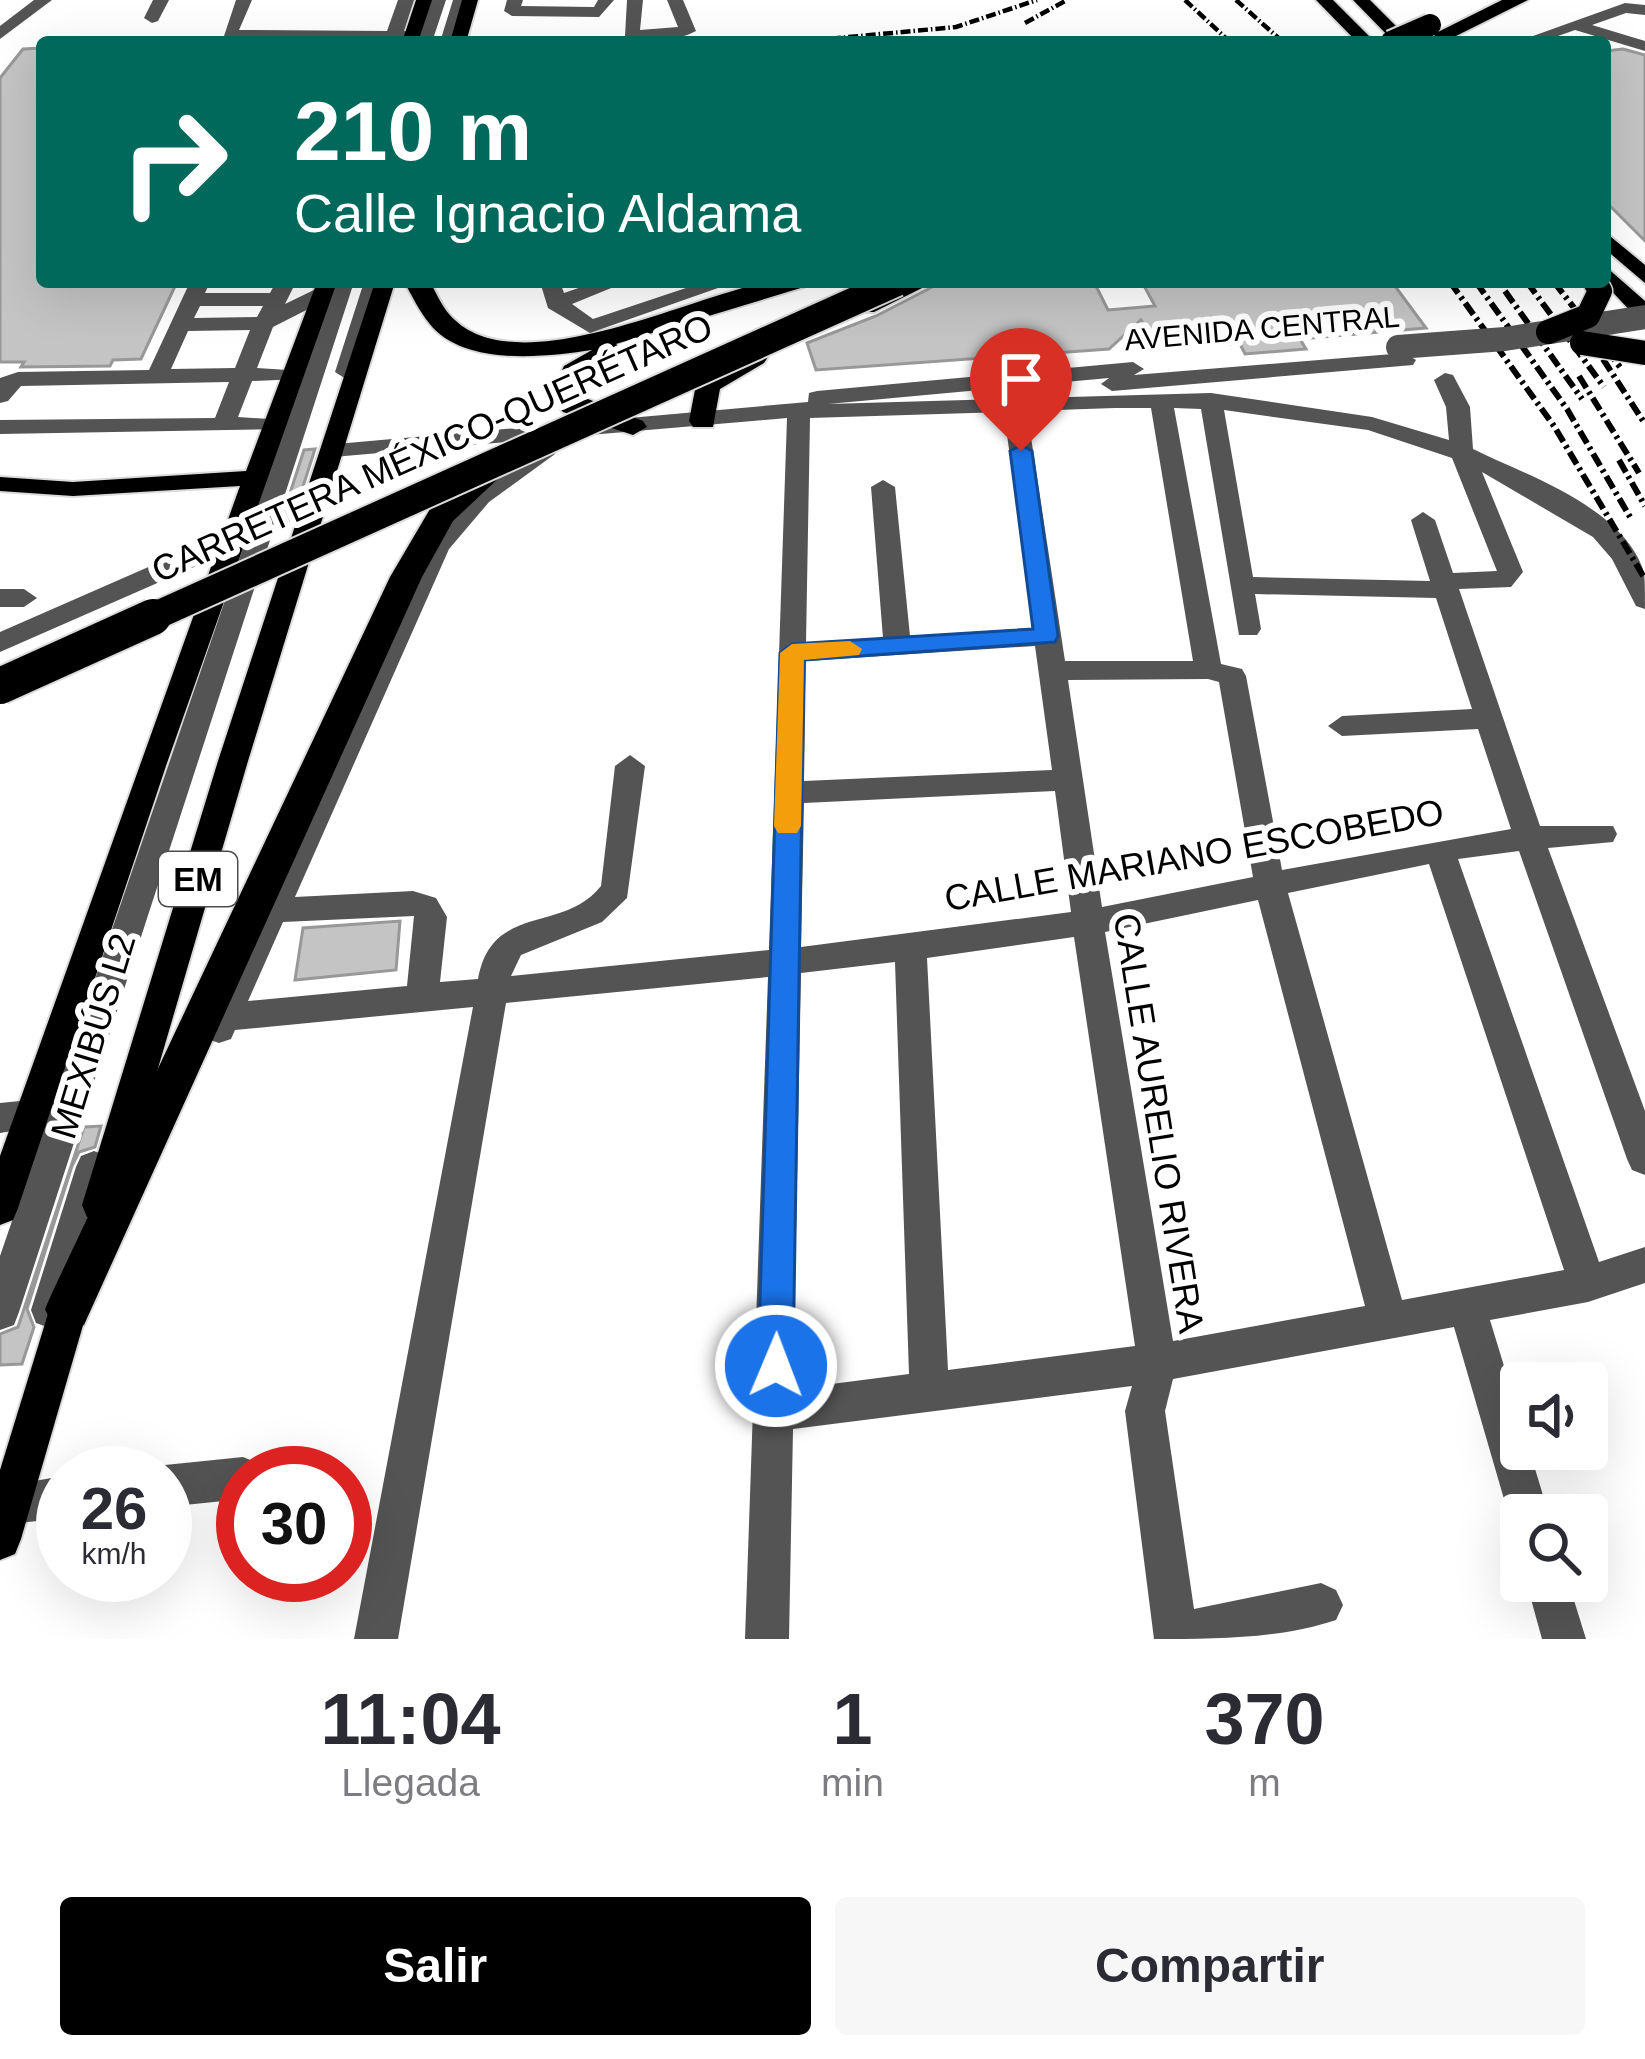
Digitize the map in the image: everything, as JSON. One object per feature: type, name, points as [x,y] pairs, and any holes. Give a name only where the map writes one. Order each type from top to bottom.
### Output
[{"type":"highway","points":[[1433,34],[1481,10],[1526,2]]},
{"type":"highway","points":[[420,288],[432,314],[455,332],[494,346],[537,350],[603,340],[775,288]]},
{"type":"highway","points":[[633,428],[573,406],[564,396],[565,379],[590,360],[779,288]]},
{"type":"highway","name":"CARRETERA MÉXICO-QUERÉTARO","points":[[0,667],[835,288]]},
{"type":"highway","name":"CARRETERA MÉXICO-QUERÉTARO","points":[[0,690],[884,288]]},
{"type":"highway","points":[[703,422],[707,385],[741,364],[908,288]]},
{"type":"highway","points":[[68,1309],[165,1101],[273,890],[406,578],[441,516],[514,453]]},
{"type":"main road","points":[[409,36],[424,0]]},
{"type":"main road","points":[[455,36],[466,0]]},
{"type":"main road","points":[[1324,0],[1361,36]]},
{"type":"main road","points":[[1361,0],[1398,36]]},
{"type":"main road","points":[[1611,244],[1645,277]]},
{"type":"main road","points":[[1611,278],[1645,315]]},
{"type":"main road","name":"EM","points":[[0,1208],[15,1117],[330,288]]},
{"type":"main road","name":"EM","points":[[4,1504],[384,288]]},
{"type":"main road","points":[[1548,332],[1588,316],[1598,288]]},
{"type":"main road","points":[[1582,343],[1645,353]]},
{"type":"main road","points":[[0,484],[73,489],[257,478]]},
{"type":"street","points":[[0,34],[44,0]]},
{"type":"street","points":[[152,19],[161,0]]},
{"type":"street","points":[[244,0],[229,35],[265,36]]},
{"type":"street","points":[[406,0],[407,36]]},
{"type":"street","points":[[410,36],[438,0]]},
{"type":"street","points":[[515,0],[512,11],[543,6],[603,11],[606,0]]},
{"type":"street","points":[[635,0],[631,32],[689,29],[671,0]]},
{"type":"street","points":[[663,33],[671,0]]},
{"type":"street","points":[[1620,10],[1645,36]]},
{"type":"street","points":[[1570,33],[1620,10],[1645,10]]},
{"type":"street","points":[[1540,36],[1607,34],[1645,46]]},
{"type":"street","points":[[1602,36],[1607,34]]},
{"type":"street","points":[[175,334],[260,333],[328,288]]},
{"type":"street","name":"MEXIBÚS L2","points":[[0,1312],[330,288]]},
{"type":"street","name":"MEXIBÚS L2","points":[[4,1504],[219,758],[372,288]]},
{"type":"street","points":[[553,292],[590,327],[707,288]]},
{"type":"street","points":[[157,376],[195,291],[282,290],[227,414]]},
{"type":"street","name":"AVENIDA CENTRAL","points":[[333,450],[703,422],[1401,354],[1645,315]]},
{"type":"street","name":"AVENIDA CENTRAL","points":[[741,416],[796,401],[859,392],[1645,337]]},
{"type":"street","points":[[0,396],[7,382],[18,379],[294,374]]},
{"type":"street","points":[[1240,585],[1445,586],[1509,579],[1460,450],[1458,407],[1445,380]]},
{"type":"street","points":[[1211,400],[1248,629]]},
{"type":"street","points":[[767,1639],[799,410],[854,413],[1211,400],[1352,418],[1460,450],[1611,536],[1621,547],[1645,600]]},
{"type":"street","points":[[1161,402],[1269,882],[1389,1324]]},
{"type":"street","name":"CALLE AURELIO RIVERA","points":[[1015,405],[1156,1363],[1145,1411],[1176,1636]]},
{"type":"street","points":[[0,406],[227,414],[277,424]]},
{"type":"street","points":[[0,427],[227,414]]},
{"type":"street","points":[[165,1101],[228,1017],[273,890],[438,546],[480,497],[513,470],[585,432]]},
{"type":"street","points":[[883,487],[897,646]]},
{"type":"street","points":[[1423,520],[1528,835],[1645,1159]]},
{"type":"street","points":[[0,643],[235,539]]},
{"type":"street","points":[[0,690],[214,595]]},
{"type":"street","points":[[792,653],[1046,636]]},
{"type":"street","points":[[1051,671],[1219,672]]},
{"type":"street","points":[[1342,726],[1489,718]]},
{"type":"street","points":[[376,1639],[497,958],[508,942],[593,914],[608,904],[616,889],[630,766]]},
{"type":"street","points":[[788,793],[1068,780]]},
{"type":"street","name":"CALLE MARIANO ESCOBEDO","points":[[228,1017],[1088,922],[1440,850],[1528,835],[1602,834]]},
{"type":"street","points":[[1440,850],[1588,1284]]},
{"type":"street","points":[[273,890],[425,907],[431,917],[422,996]]},
{"type":"street","points":[[910,945],[929,1391]]},
{"type":"street","points":[[775,1411],[1156,1363],[1389,1324],[1588,1284],[1645,1265]]},
{"type":"street","points":[[1468,1306],[1522,1494]]},
{"type":"street","points":[[4,1504],[36,1500]]},
{"type":"street","points":[[1553,1602],[1564,1639]]},
{"type":"street","points":[[1176,1636],[1321,1605]]},
{"type":"building","points":[[36,48],[36,288],[174,288],[141,359],[113,360],[110,366],[21,367],[24,362],[0,362],[0,78],[23,49]]},
{"type":"building","points":[[1611,50],[1645,55],[1645,241],[1611,207]]},
{"type":"building","points":[[930,288],[1097,288],[1108,310],[1155,306],[1145,288],[1396,288],[1426,328],[1300,339],[1306,349],[1245,354],[1240,344],[1155,346],[1141,320],[1109,349],[816,370],[807,343]]},
{"type":"building","points":[[315,449],[292,521],[281,521],[304,450]]},
{"type":"building","points":[[400,921],[396,970],[295,980],[303,928]]},
{"type":"building","points":[[101,1126],[95,1147],[79,1152],[72,1166],[27,1309],[34,1327],[22,1364],[0,1365],[0,1334],[18,1327],[84,1127]]},
{"type":"railway","points":[[860,36],[956,27],[1037,0]]},
{"type":"railway","points":[[1025,23],[1067,0]]},
{"type":"railway","points":[[1185,0],[1224,36]]},
{"type":"railway","points":[[1236,0],[1276,36]]},
{"type":"railway","points":[[1454,288],[1554,426],[1645,579]]},
{"type":"railway","points":[[1480,288],[1567,409],[1630,517]]},
{"type":"railway","points":[[1531,288],[1604,387]]},
{"type":"railway","points":[[1559,288],[1620,367]]},
{"type":"railway","points":[[1505,291],[1582,399]]},
{"type":"railway","points":[[1603,359],[1645,424]]},
{"type":"railway","points":[[1579,376],[1639,473]]},
{"type":"railway","points":[[1619,460],[1645,506]]},
{"type":"slow traffic","points":[[787,826],[792,653],[850,649]]},
{"type":"route","points":[[776,1366],[792,653],[1046,636],[1021,451]]}]
